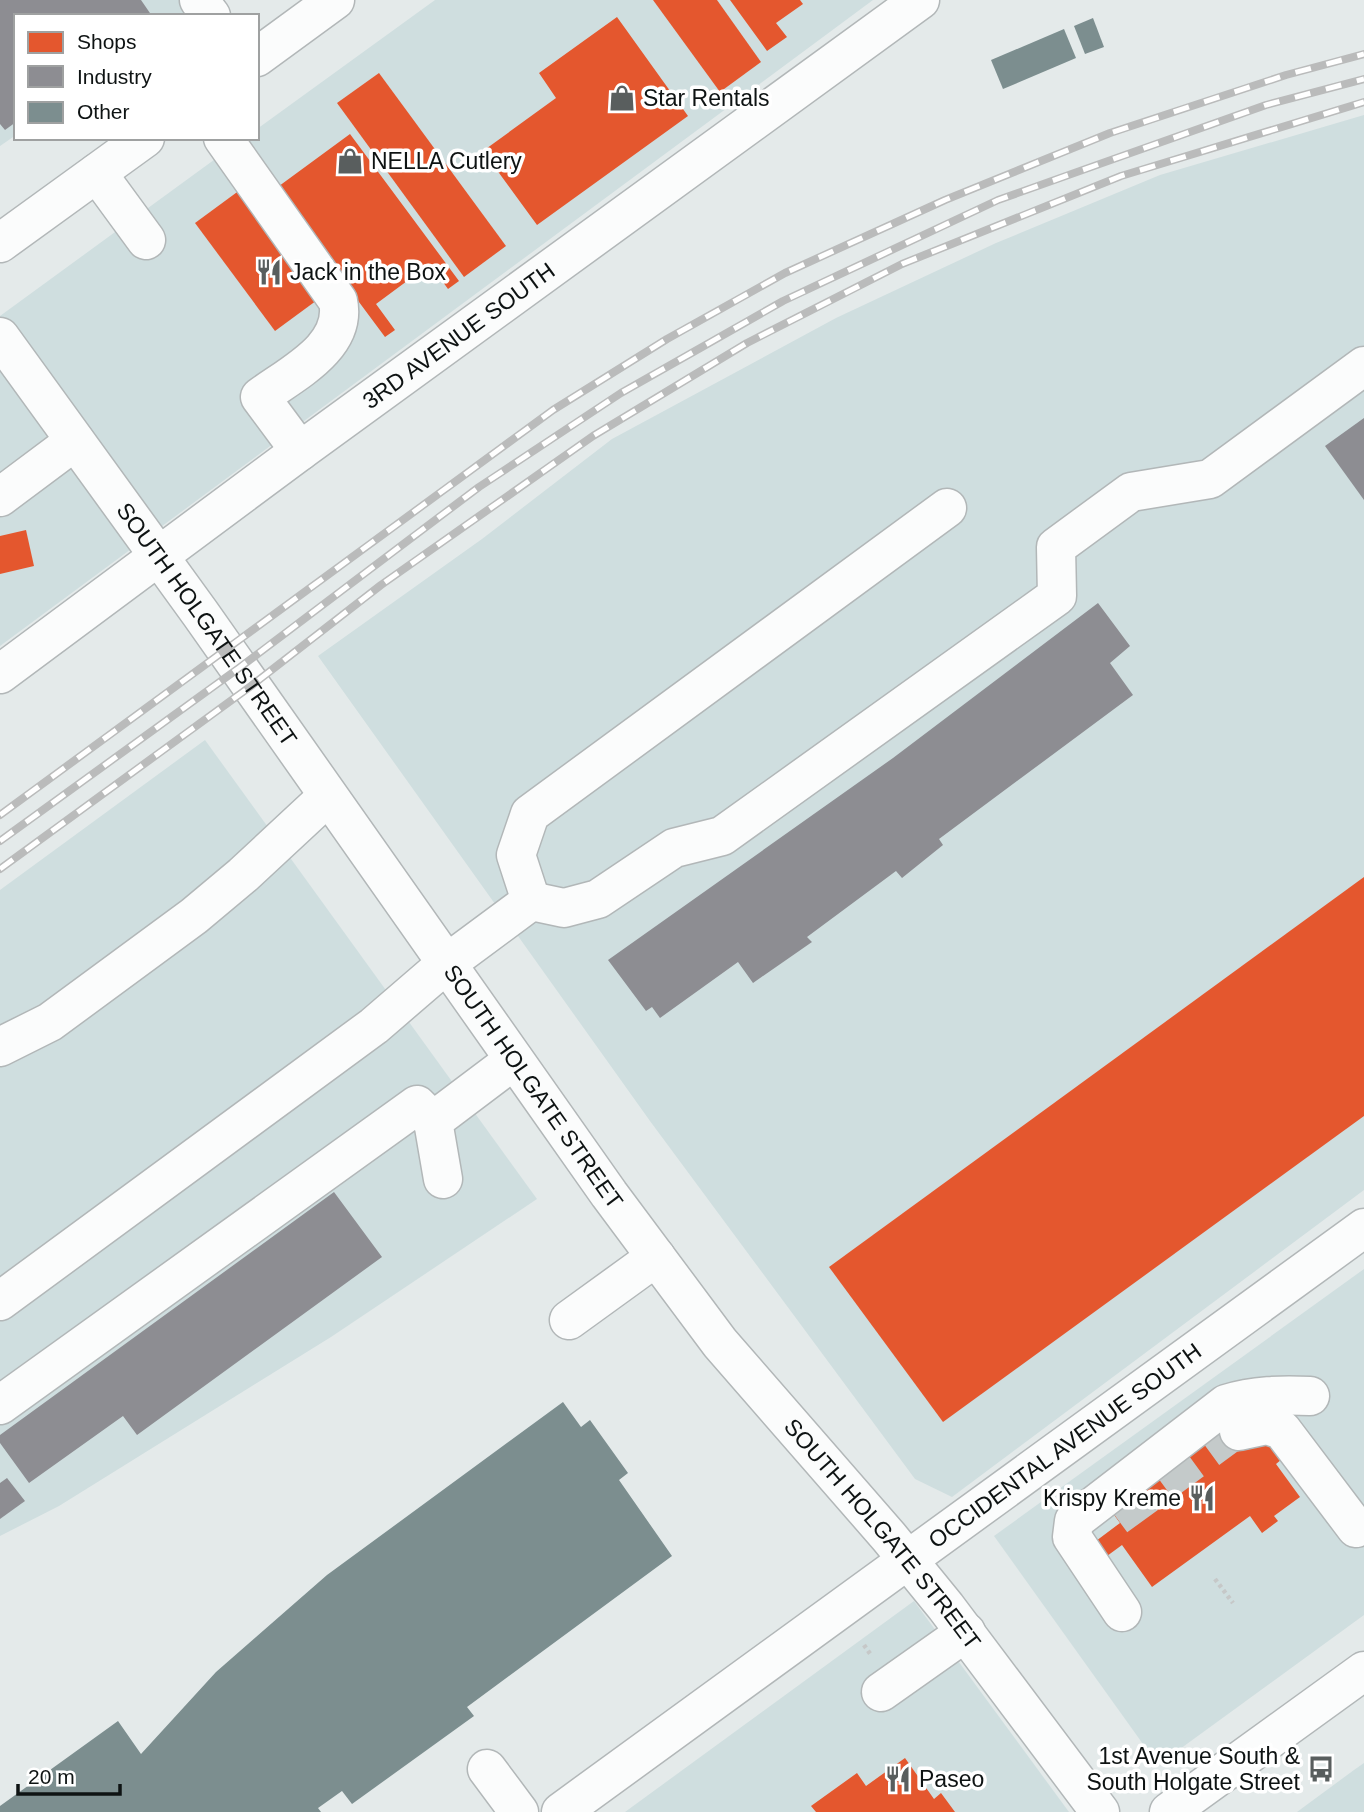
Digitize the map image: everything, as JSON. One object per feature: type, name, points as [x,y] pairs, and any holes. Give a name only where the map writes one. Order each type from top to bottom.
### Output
[{"type":"main road","points":[[259,56],[335,0]]},
{"type":"main road","name":"3RD AVENUE SOUTH","points":[[0,674],[903,5]]},
{"type":"main road","points":[[0,243],[142,140]]},
{"type":"main road","points":[[224,140],[338,301],[340,322],[324,349],[260,397],[300,451]]},
{"type":"main road","points":[[97,173],[146,240]]},
{"type":"main road","name":"SOUTH HOLGATE STREET","points":[[0,337],[159,556],[609,1194],[720,1343],[908,1560],[966,1632],[1100,1812]]},
{"type":"main road","points":[[0,1301],[373,1026],[446,964],[531,901],[564,908],[598,899],[674,848],[722,836],[1057,596],[1056,547],[1131,492],[1210,479],[1364,366]]},
{"type":"main road","points":[[0,497],[75,440]]},
{"type":"main road","points":[[531,901],[516,855],[530,814],[947,508]]},
{"type":"main road","points":[[0,1047],[50,1022],[194,916],[243,875],[328,796]]},
{"type":"main road","points":[[433,1121],[514,1060]]},
{"type":"main road","points":[[0,1405],[417,1105],[433,1121],[443,1179]]},
{"type":"main road","name":"OCCIDENTAL AVENUE SOUTH","points":[[561,1812],[603,1800],[908,1560],[1364,1228]]},
{"type":"main road","points":[[569,1320],[656,1257]]},
{"type":"main road","points":[[1122,1612],[1072,1537],[1074,1521],[1226,1404],[1268,1394],[1310,1396]]},
{"type":"main road","points":[[1239,1431],[1267,1425],[1282,1430],[1356,1528]]},
{"type":"main road","points":[[1083,1555],[1091,1534],[1116,1517]]},
{"type":"main road","points":[[881,1692],[966,1632]]},
{"type":"main road","points":[[1169,1812],[1364,1671]]},
{"type":"main road","points":[[487,1769],[519,1812]]},
{"type":"path","points":[[1216,1579],[1233,1604]]},
{"type":"path","points":[[863,1645],[871,1655]]},
{"type":"shaded area","points":[[0,0],[202,0],[184,14],[14,14],[14,136],[0,146]]},
{"type":"shaded area","points":[[435,0],[873,0],[0,646],[0,316],[241,140],[259,140],[259,128]]},
{"type":"shaded area","points":[[1364,115],[1364,1190],[952,1497],[915,1479],[650,1121],[318,656],[482,539],[612,439],[836,318],[996,243],[1160,175]]},
{"type":"shaded area","points":[[205,740],[537,1199],[331,1337],[59,1506],[0,1536],[0,890]]},
{"type":"shaded area","points":[[1364,1269],[1364,1615],[1158,1765],[994,1536]]},
{"type":"shaded area","points":[[914,1601],[1069,1812],[625,1812]]},
{"type":"shaded area","points":[[1364,1763],[1364,1812],[1297,1812],[1354,1770]]},
{"type":"building: Shops","points":[[653,0],[717,0],[761,62],[720,92]]},
{"type":"building: Shops","points":[[730,0],[800,0],[803,4],[776,23],[787,37],[767,51]]},
{"type":"building: Shops","points":[[617,17],[688,116],[537,225],[483,151],[556,98],[539,73]]},
{"type":"building: Shops","points":[[379,73],[506,246],[464,277],[337,103]]},
{"type":"building: Shops","points":[[350,134],[459,281],[448,289],[430,264],[376,304],[395,330],[385,337],[275,189]]},
{"type":"building: Shops","name":"Jack in the Box","points":[[244,187],[324,295],[275,331],[195,223]]},
{"type":"building: Shops","points":[[26,530],[34,566],[0,574],[0,536]]},
{"type":"building: Shops","points":[[1364,877],[1364,1116],[943,1422],[829,1267]]},
{"type":"building: Shops","name":"Krispy Kreme","points":[[1225,1411],[1263,1432],[1282,1459],[1276,1464],[1300,1497],[1274,1516],[1278,1521],[1262,1533],[1250,1516],[1152,1587],[1122,1545],[1107,1556],[1096,1541],[1120,1523],[1103,1500]]},
{"type":"building: Shops","name":"Paseo","points":[[905,1758],[934,1799],[941,1793],[955,1812],[816,1812],[811,1806],[857,1773],[866,1786]]},
{"type":"building: Industry","points":[[0,0],[141,0],[151,14],[14,14],[14,123],[5,130],[0,124]]},
{"type":"building: Industry","points":[[1364,418],[1364,500],[1325,446]]},
{"type":"building: Industry","points":[[1098,603],[1130,646],[1110,663],[1133,695],[939,839],[943,845],[902,878],[896,871],[807,937],[812,942],[753,983],[738,962],[660,1018],[652,1007],[646,1011],[608,960],[893,758]]},
{"type":"building: Industry","points":[[334,1192],[382,1257],[137,1435],[123,1416],[29,1483],[0,1443],[0,1435]]},
{"type":"building: Industry","points":[[7,1478],[25,1501],[0,1519],[0,1483]]},
{"type":"building: Other","points":[[1093,18],[1104,47],[1085,54],[1074,26]]},
{"type":"building: Other","points":[[1064,29],[1076,58],[1003,89],[991,60]]},
{"type":"building: Other","points":[[563,1402],[581,1427],[590,1420],[628,1473],[619,1480],[672,1556],[467,1707],[474,1716],[352,1804],[342,1791],[318,1808],[321,1812],[0,1812],[0,1806],[118,1721],[141,1754],[216,1672],[327,1575]]},
{"type":"tunnel","points":[[1116,1517],[1228,1435],[1239,1431]]},
{"type":"railway","points":[[0,815],[553,410],[667,339],[785,273],[945,200],[1110,133],[1286,75],[1364,54]]},
{"type":"railway","points":[[0,841],[239,668],[479,487],[621,393],[783,301],[998,200],[1266,105],[1364,79]]},
{"type":"railway","points":[[0,869],[251,686],[381,585],[593,436],[747,343],[902,264],[1121,176],[1364,102]]},
{"type":"place","name":"Star Rentals","points":[[622,98]]},
{"type":"place","name":"NELLA Cutlery","points":[[350,161]]},
{"type":"place","name":"Jack in the Box","points":[[269,272]]},
{"type":"place","name":"Krispy Kreme","points":[[1202,1498]]},
{"type":"place","name":"1st Avenue South & South Holgate Street","points":[[1321,1769]]},
{"type":"place","name":"Paseo","points":[[898,1779]]}]
